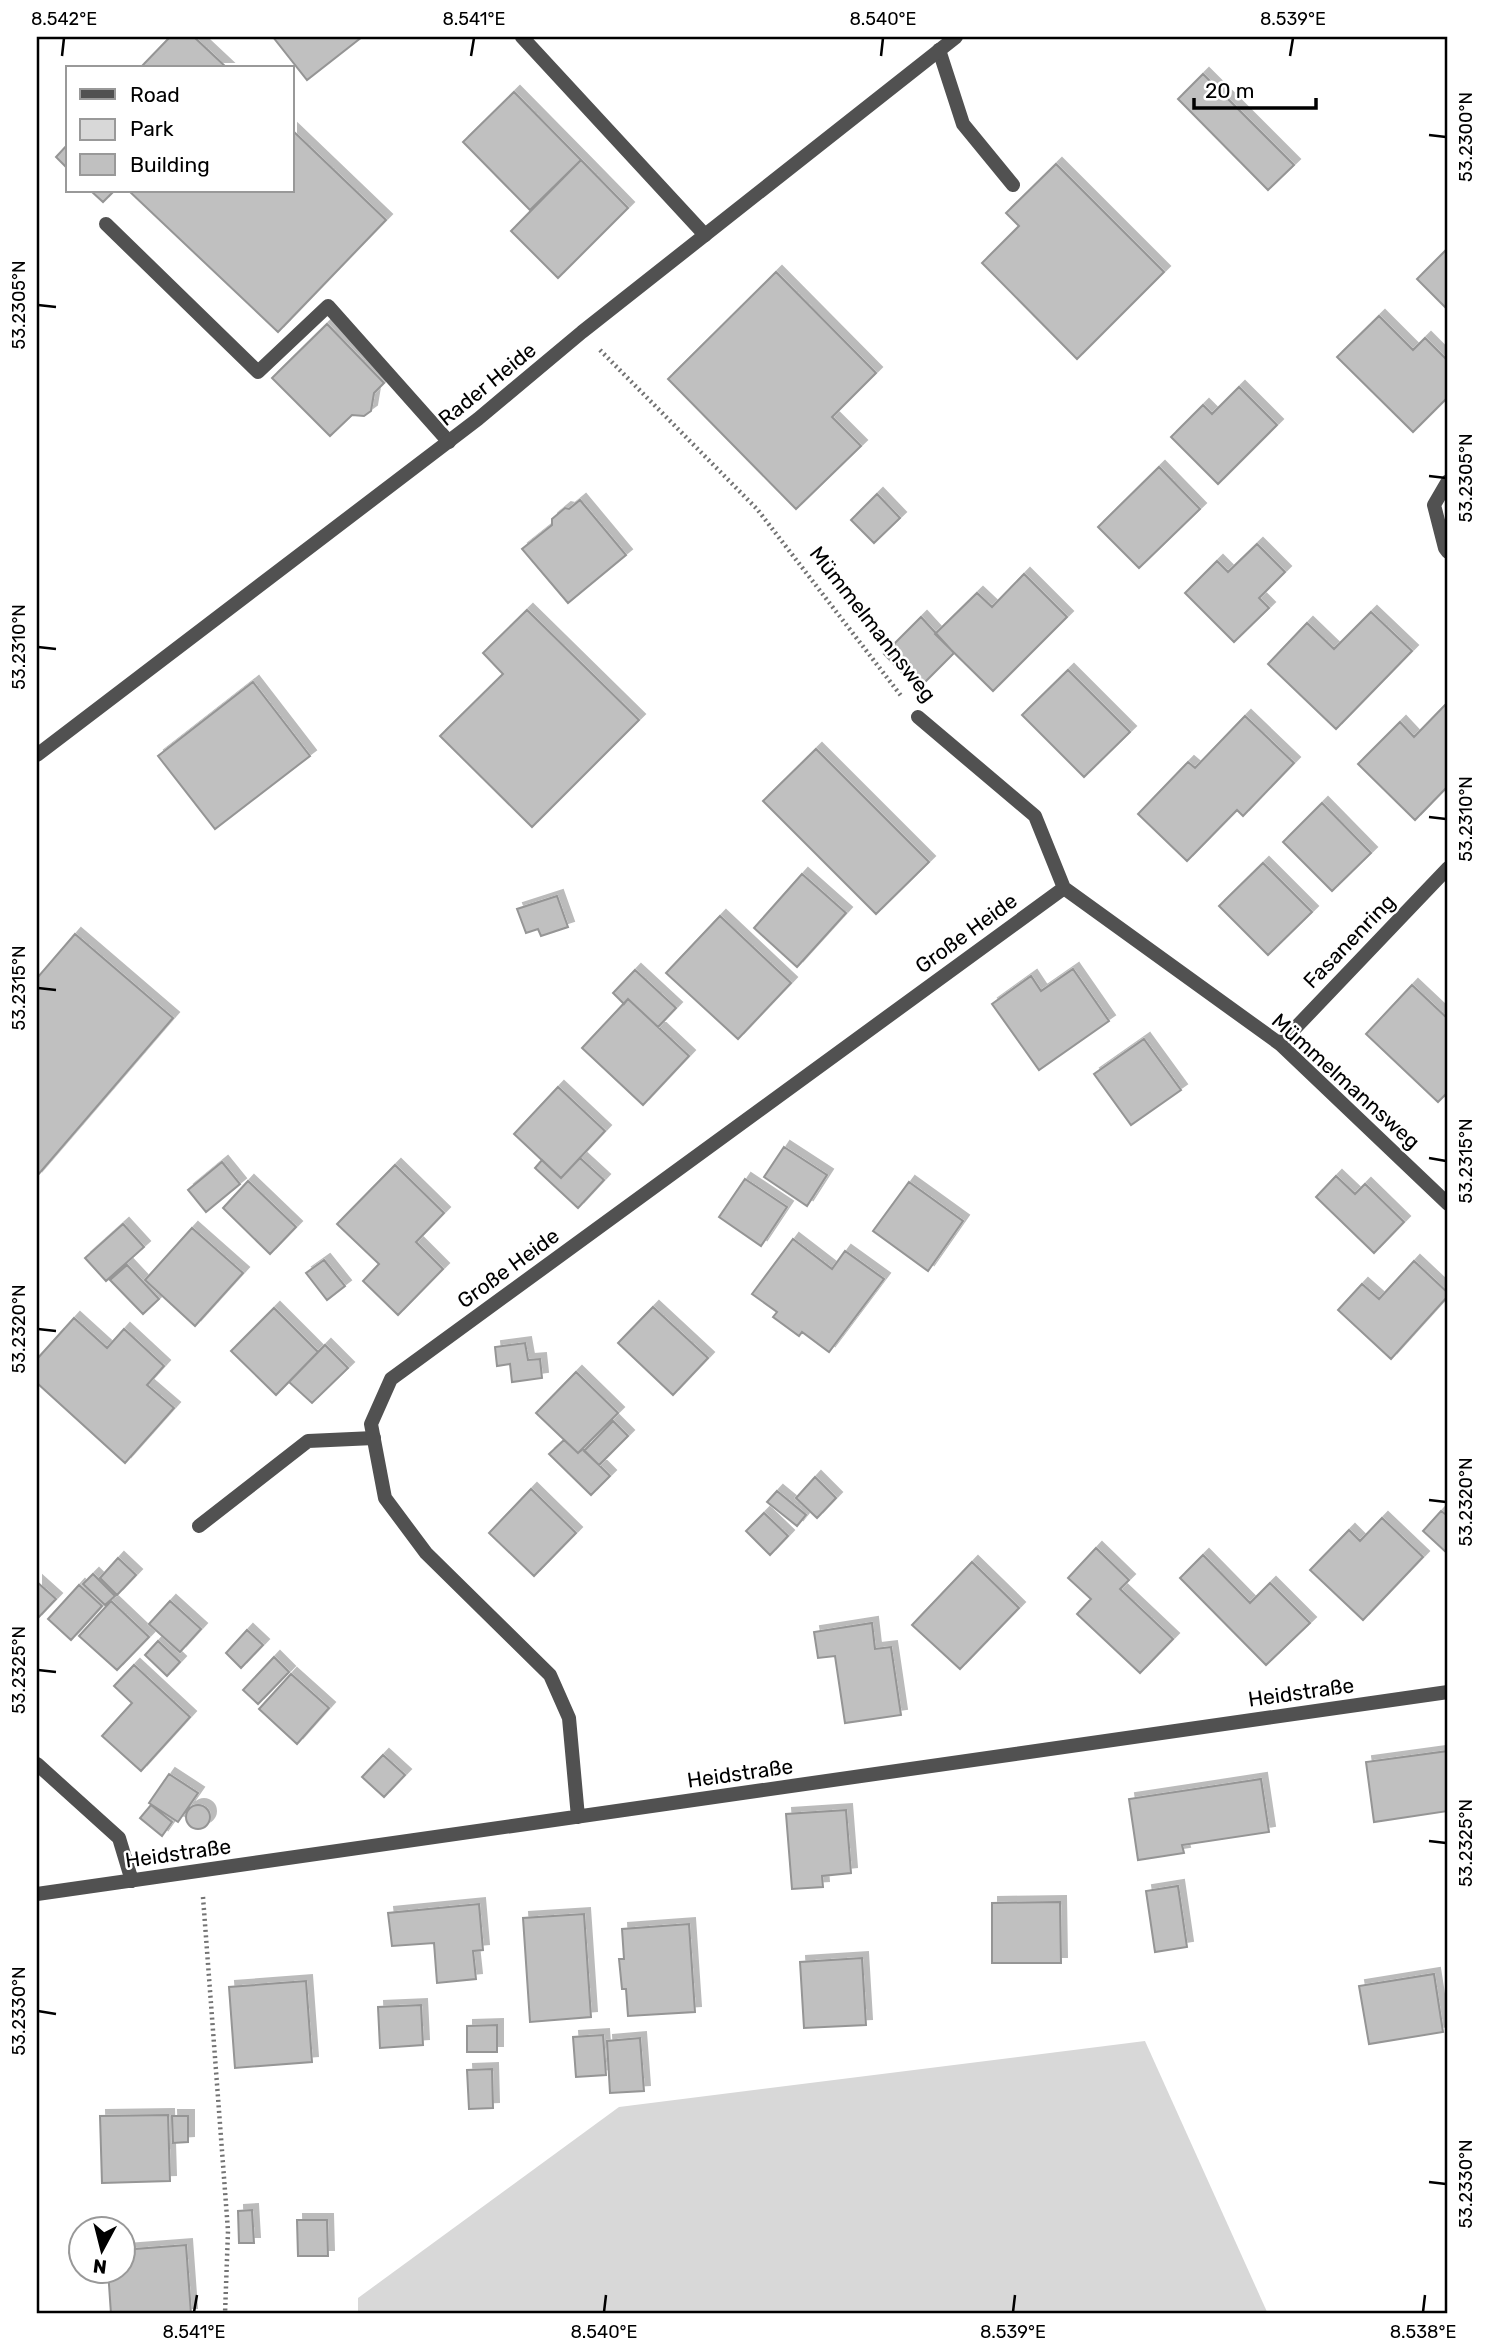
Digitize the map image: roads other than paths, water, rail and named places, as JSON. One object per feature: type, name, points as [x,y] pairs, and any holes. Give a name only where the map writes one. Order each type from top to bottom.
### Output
[{"type":"street","points":[[522,37],[705,235]]},
{"type":"street","name":"Rader Heide","points":[[37,755],[449,442],[582,332],[956,37]]},
{"type":"street","points":[[939,50],[963,124],[1013,185]]},
{"type":"street","points":[[106,224],[258,372],[328,306],[449,442]]},
{"type":"street","points":[[1448,481],[1434,505],[1448,552]]},
{"type":"street","name":"Mümmelmannsweg","points":[[918,717],[1035,816],[1064,888],[1280,1044],[1448,1203]]},
{"type":"street","name":"Fasanenring","points":[[1280,1044],[1448,868]]},
{"type":"street","name":"Große Heide","points":[[578,1817],[569,1718],[550,1675],[426,1553],[385,1498],[371,1424],[391,1379],[1064,888]]},
{"type":"street","points":[[199,1526],[308,1441],[374,1438]]},
{"type":"street","name":"Heidstraße","points":[[37,1894],[1448,1692]]},
{"type":"street","points":[[37,1764],[119,1838],[132,1881]]}]
